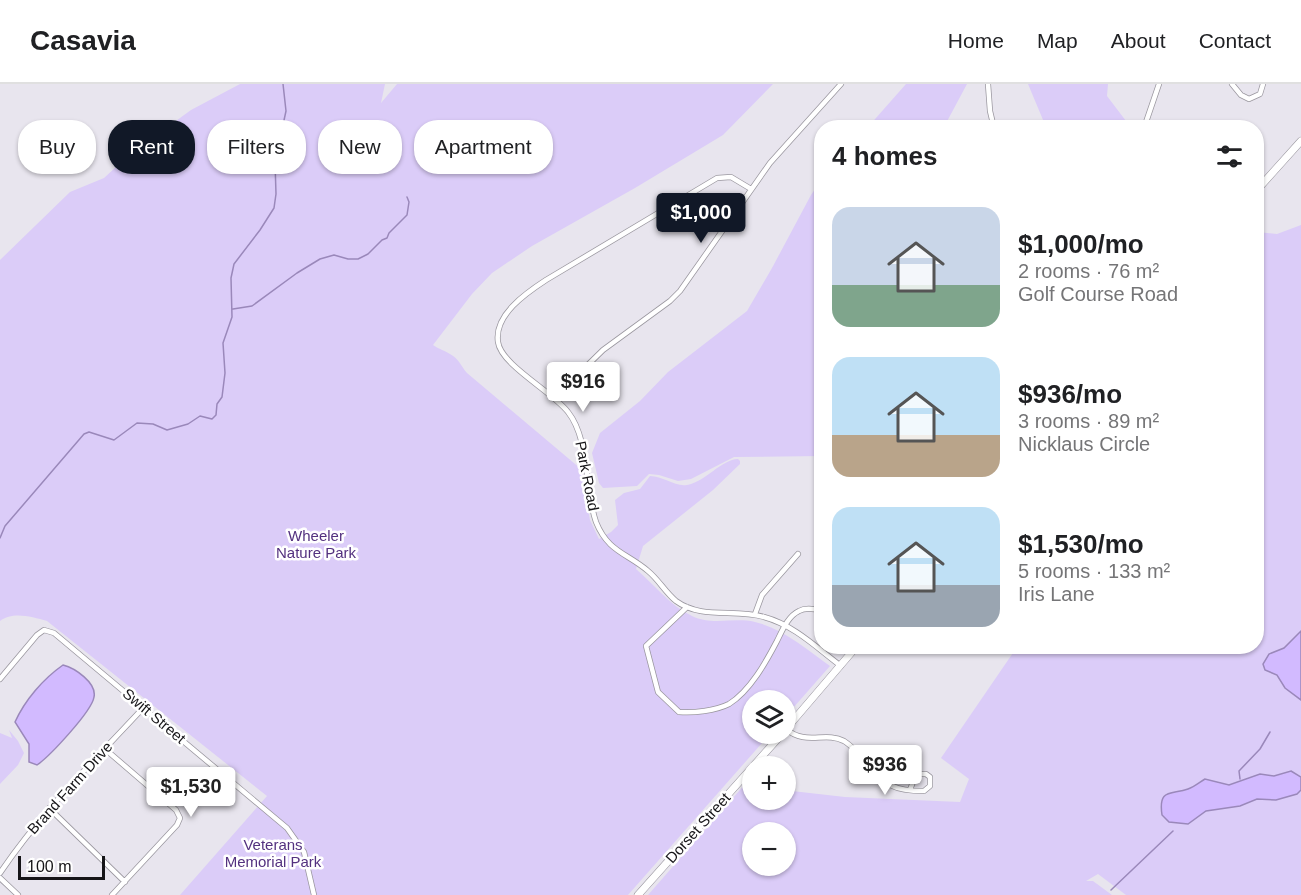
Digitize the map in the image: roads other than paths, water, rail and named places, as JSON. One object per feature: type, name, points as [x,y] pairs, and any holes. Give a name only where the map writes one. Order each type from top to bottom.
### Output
[{"type":"street","points":[[554,398],[603,350],[669,302],[680,291],[778,152],[841,84]]},
{"type":"street","points":[[988,84],[992,120]]},
{"type":"street","points":[[1147,120],[1159,84]]},
{"type":"street","points":[[1232,84],[1241,95],[1249,99],[1260,94],[1263,84]]},
{"type":"street","points":[[1264,182],[1301,141]]},
{"type":"street","name":"Park Road","points":[[751,189],[731,177],[713,180],[546,280],[516,303],[507,315],[500,327],[499,347],[507,359],[569,413],[578,430],[594,514],[603,534],[615,549],[650,572],[670,596],[687,607],[703,612],[755,614],[785,625],[814,646]]},
{"type":"street","points":[[755,614],[762,595],[798,554]]},
{"type":"street","points":[[687,607],[646,646],[658,692],[679,712],[692,713],[728,704],[745,690],[769,656],[785,625],[800,610],[814,609]]},
{"type":"street","name":"Swift Street","points":[[0,679],[37,635],[44,630],[54,633],[287,828],[304,852],[314,895]]},
{"type":"street","name":"Park Road","points":[[825,654],[841,666]]},
{"type":"street","points":[[796,718],[851,654]]},
{"type":"street","name":"Brand Farm Drive","points":[[0,873],[49,808],[144,707]]},
{"type":"street","points":[[796,735],[842,740],[850,745],[888,785],[896,789],[910,790],[927,790],[931,783],[930,777],[923,773],[918,774],[910,790]]},
{"type":"street","name":"Dorset Street","points":[[638,895],[773,744]]},
{"type":"street","points":[[105,749],[176,810],[180,818],[177,825],[112,895]]},
{"type":"street","points":[[49,808],[125,882]]},
{"type":"street","points":[[0,878],[18,895]]},
{"type":"waterway","points":[[0,538],[5,526],[84,434],[89,432],[114,440],[137,423],[153,424],[167,430],[188,424],[200,416],[212,419],[216,415],[217,404],[222,397],[225,373],[223,343],[232,317],[231,278],[234,264],[274,208],[275,162],[286,111],[283,84]]},
{"type":"waterway","points":[[233,309],[252,306],[320,259],[334,255],[358,259],[368,254],[387,238],[407,215],[409,202],[407,197]]},
{"type":"waterway","points":[[1240,779],[1239,771],[1260,749],[1270,732]]},
{"type":"waterway","points":[[1111,890],[1173,831]]},
{"type":"park label","name":"Wheeler Nature Park","points":[[316,544]]},
{"type":"park label","name":"Veterans Memorial Park","points":[[273,854]]}]
